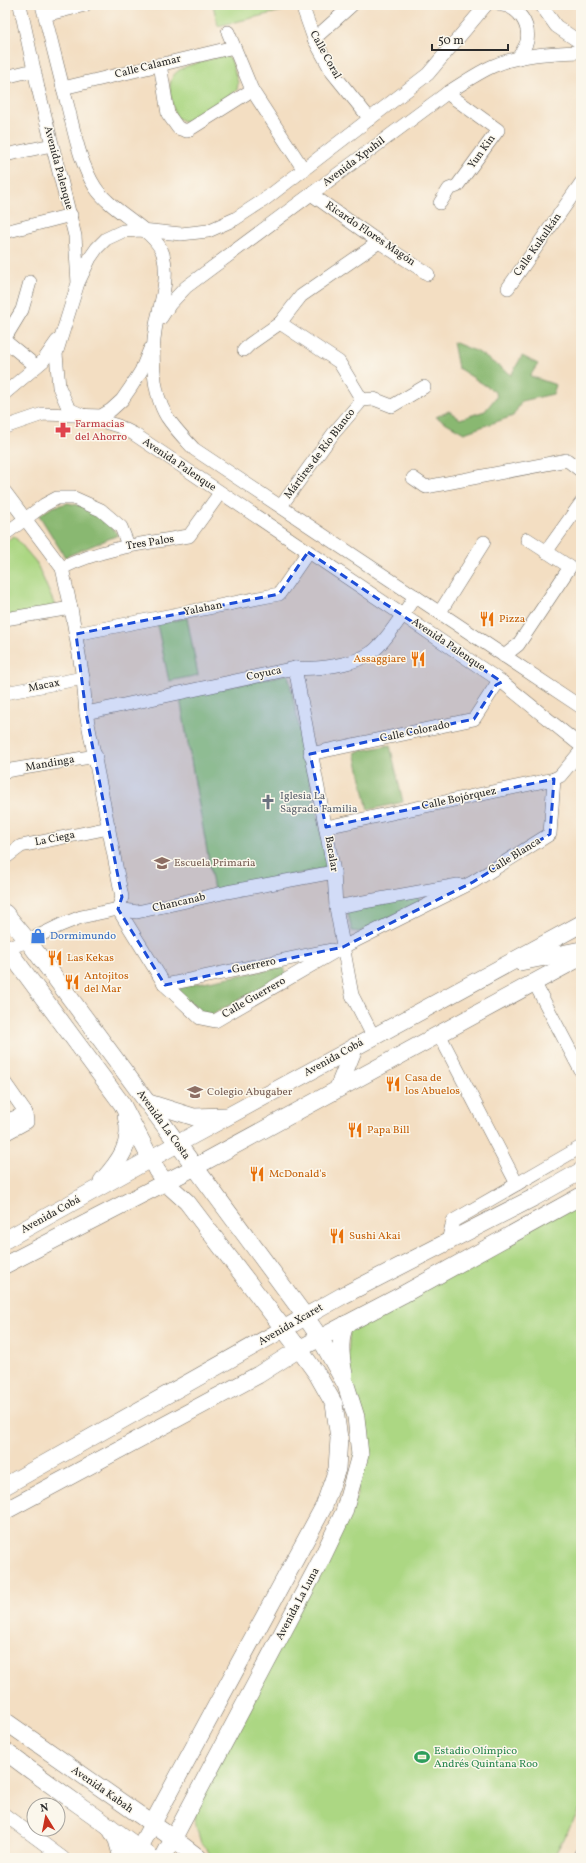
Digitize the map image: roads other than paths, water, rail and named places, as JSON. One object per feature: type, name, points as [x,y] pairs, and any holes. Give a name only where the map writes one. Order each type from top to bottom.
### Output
[{"type":"main road","name":"Avenida La Costa","points":[[5,913],[28,941],[320,1338]]},
{"type":"main road","name":"Avenida Cobá","points":[[5,1240],[373,1036],[581,924]]},
{"type":"main road","name":"Avenida La Costa","points":[[6,948],[120,1102],[165,1182],[187,1202],[299,1349]]},
{"type":"main road","points":[[502,966],[581,950]]},
{"type":"main road","name":"Avenida Cobá","points":[[5,1265],[195,1167],[581,956]]},
{"type":"main road","points":[[338,1088],[355,1046]]},
{"type":"main road","points":[[94,1190],[124,1154],[128,1139],[127,1122],[120,1102],[130,1096],[141,1095],[194,1117],[229,1116]]},
{"type":"main road","name":"Avenida Xcaret","points":[[5,1486],[283,1328],[581,1171]]},
{"type":"main road","points":[[5,1510],[258,1375],[299,1349],[581,1196]]},
{"type":"main road","points":[[5,1262],[37,1222]]},
{"type":"main road","points":[[346,1324],[342,1331],[341,1361],[346,1385]]},
{"type":"main road","name":"Avenida La Luna","points":[[163,1858],[321,1560],[344,1512],[360,1455],[356,1417],[346,1385],[320,1338]]},
{"type":"main road","points":[[5,1751],[58,1791],[108,1824],[142,1855],[152,1825],[324,1506],[337,1469],[339,1438],[334,1404],[317,1374],[299,1349]]},
{"type":"main road","points":[[336,1422],[356,1417]]},
{"type":"main road","points":[[5,1492],[21,1477]]},
{"type":"main road","name":"Avenida Kabah","points":[[5,1721],[201,1858]]},
{"type":"main road","points":[[198,1739],[207,1749],[220,1751]]},
{"type":"main road","points":[[187,1814],[193,1842],[201,1858]]},
{"type":"main road","points":[[108,1824],[117,1840],[122,1858]]},
{"type":"street","name":"Avenida Palenque","points":[[20,5],[34,70],[75,236],[78,283],[56,354],[60,388],[67,405],[72,410],[82,415],[118,426],[134,434],[502,682],[581,746]]},
{"type":"street","points":[[43,10],[85,5]]},
{"type":"street","name":"Calle Coral","points":[[302,5],[314,39],[332,72],[370,119]]},
{"type":"street","points":[[314,39],[352,5]]},
{"type":"street","points":[[502,5],[514,9],[523,17],[527,30],[527,42],[518,58]]},
{"type":"street","points":[[541,5],[556,26],[581,43]]},
{"type":"street","points":[[78,283],[90,258],[97,248],[106,239],[123,231],[142,230],[181,234],[208,231],[235,219],[304,170],[428,74],[488,6]]},
{"type":"street","name":"Avenida Palenque","points":[[43,10],[81,158],[96,188],[108,203],[156,242],[163,253],[166,268],[164,292],[156,326],[153,365],[160,400],[166,416],[178,432],[194,449],[440,612],[581,708]]},
{"type":"street","points":[[228,32],[252,90],[304,170]]},
{"type":"street","name":"Calle Calamar","points":[[63,88],[234,47]]},
{"type":"street","name":"Avenida Xpuhil","points":[[156,326],[170,304],[186,287],[447,93],[492,66],[518,58],[539,54],[581,52]]},
{"type":"street","points":[[160,64],[168,114],[178,128],[187,131],[252,90]]},
{"type":"street","points":[[5,77],[34,70]]},
{"type":"street","name":"Yun Kin","points":[[440,202],[450,189],[457,186],[498,130],[447,93]]},
{"type":"street","points":[[5,155],[52,145]]},
{"type":"street","name":"Calle Kukulkán","points":[[508,288],[581,183]]},
{"type":"street","name":"Ricardo Flores Magón","points":[[312,194],[379,242],[428,274]]},
{"type":"street","points":[[5,232],[71,215]]},
{"type":"street","points":[[244,350],[250,344],[280,323],[301,296],[379,242]]},
{"type":"street","points":[[30,282],[22,310],[5,339],[36,366]]},
{"type":"street","points":[[280,323],[339,362],[362,400]]},
{"type":"street","points":[[5,427],[43,414],[101,416],[111,410],[122,400],[137,379],[146,361],[156,326]]},
{"type":"street","points":[[5,392],[43,361],[62,333]]},
{"type":"street","name":"Mártires de Río Blanco","points":[[281,506],[333,434],[362,400],[374,399],[392,406],[424,387]]},
{"type":"street","points":[[413,478],[426,488],[567,460],[581,471]]},
{"type":"street","points":[[5,492],[62,568],[76,634],[83,678],[86,713],[96,756],[122,897],[118,909]]},
{"type":"street","name":"Tres Palos","points":[[62,568],[74,562],[128,545],[189,536],[220,493]]},
{"type":"street","points":[[5,534],[26,518],[57,498],[74,498],[101,510],[122,527],[128,545]]},
{"type":"street","points":[[546,552],[581,503]]},
{"type":"street","points":[[504,656],[518,645],[570,567],[527,539]]},
{"type":"street","points":[[440,612],[484,542]]},
{"type":"street","name":"Yalahan","points":[[76,634],[279,594],[308,552]]},
{"type":"street","name":"Coyuca","points":[[86,713],[294,668],[310,669],[362,659],[374,651],[404,615],[415,596]]},
{"type":"street","points":[[5,619],[71,608]]},
{"type":"street","name":"Bacalar","points":[[294,668],[334,872],[336,907],[352,995],[373,1036]]},
{"type":"street","name":"Macax","points":[[5,693],[83,678]]},
{"type":"street","name":"Calle Colorado","points":[[310,754],[474,719],[496,685],[502,682]]},
{"type":"street","points":[[554,779],[560,776],[581,751]]},
{"type":"street","name":"Mandinga","points":[[5,771],[96,756]]},
{"type":"street","name":"Calle Bojórquez","points":[[326,827],[554,779]]},
{"type":"street","name":"Calle Blanca","points":[[343,947],[473,882],[550,834],[554,779]]},
{"type":"street","name":"La Ciega","points":[[5,858],[21,846],[110,828]]},
{"type":"street","name":"Chancanab","points":[[6,948],[28,941],[81,917],[118,909],[137,912],[227,892],[334,872]]},
{"type":"street","name":"Calle Blanca","points":[[336,907],[473,882]]},
{"type":"street","name":"Calle Guerrero","points":[[118,909],[165,985],[200,1018],[215,1021],[343,947]]},
{"type":"street","name":"Guerrero","points":[[165,985],[343,947]]},
{"type":"street","points":[[534,982],[581,1070]]},
{"type":"street","points":[[439,1034],[517,1184]]},
{"type":"street","points":[[5,1083],[26,1118]]},
{"type":"street","points":[[5,1121],[26,1118]]},
{"type":"street","points":[[5,1134],[26,1118]]},
{"type":"street","points":[[448,1241],[453,1221],[581,1147]]},
{"type":"street","points":[[5,1816],[60,1857]]},
{"type":"street","points":[[579,1858],[581,1854]]},
{"type":"place","name":"Farmacias del Ahorro","points":[[63,430]]},
{"type":"place","name":"Pizza","points":[[487,619]]},
{"type":"place","name":"Assaggiare","points":[[418,659]]},
{"type":"place","name":"Iglesia La Sagrada Familia","points":[[268,802]]},
{"type":"place","name":"Escuela Primaria","points":[[162,863]]},
{"type":"place","name":"Dormimundo","points":[[38,936]]},
{"type":"place","name":"Las Kekas","points":[[55,958]]},
{"type":"place","name":"Antojitos del Mar","points":[[72,982]]},
{"type":"place","name":"Casa de los Abuelos","points":[[393,1084]]},
{"type":"place","name":"Colegio Abugaber","points":[[195,1092]]},
{"type":"place","name":"Papa Bill","points":[[355,1130]]},
{"type":"place","name":"McDonald's","points":[[257,1174]]},
{"type":"place","name":"Sushi Akai","points":[[337,1236]]},
{"type":"place","name":"Estadio Olímpico Andrés Quintana Roo","points":[[422,1757]]}]
